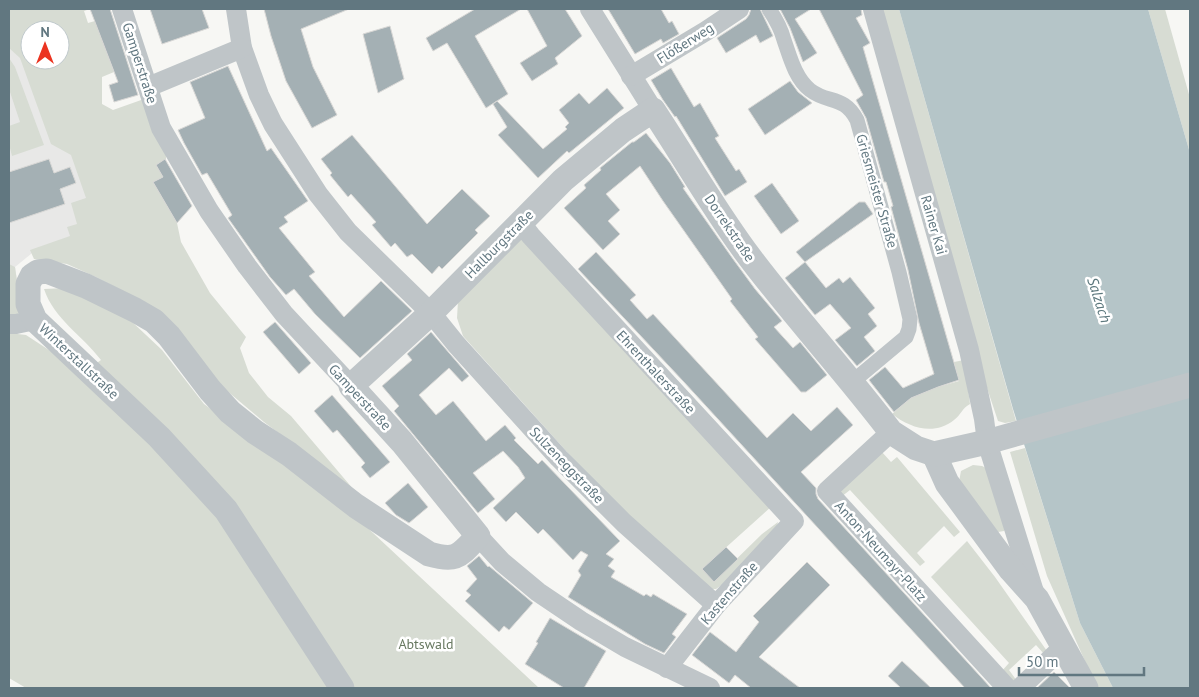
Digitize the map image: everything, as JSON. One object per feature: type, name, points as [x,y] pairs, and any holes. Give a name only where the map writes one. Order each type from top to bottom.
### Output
[{"type":"street","name":"Gamperstraße","points":[[122,9],[160,128],[209,211],[247,266],[284,314],[402,442],[478,536],[502,562],[538,592],[580,621],[625,647],[710,688]]},
{"type":"street","name":"Sulzeneggstraße","points":[[236,9],[242,48],[259,95],[273,124],[318,194],[348,232],[431,313],[456,344],[559,458],[631,529],[716,605]]},
{"type":"street","name":"Dorrekstraße","points":[[590,9],[631,76],[744,249],[773,288],[891,432]]},
{"type":"street","name":"Flößerweg","points":[[631,76],[739,9]]},
{"type":"street","name":"Griesmeister Straße","points":[[769,9],[782,33],[792,63],[803,82],[811,91],[843,104],[852,110],[857,120],[910,319],[906,337],[851,383]]},
{"type":"street","name":"Rainer Kai","points":[[873,9],[969,350],[984,418],[987,442]]},
{"type":"street","points":[[148,87],[242,48]]},
{"type":"street","name":"Hallburgstraße","points":[[351,386],[431,313],[562,180],[622,130],[653,110]]},
{"type":"street","name":"Ehrenthalerstraße","points":[[520,222],[794,521]]},
{"type":"street","name":"Winterstallstraße","points":[[342,688],[226,510],[159,438],[35,320],[28,304],[28,284],[32,276],[38,272],[47,271],[86,286],[154,321],[169,336],[210,390],[230,412],[255,432],[290,454],[356,506],[428,554],[452,558],[461,554],[478,536]]},
{"type":"street","points":[[9,324],[35,320]]},
{"type":"street","points":[[891,432],[916,448],[934,454],[987,442],[1190,385]]},
{"type":"street","name":"Anton-Neumayr-Platz","points":[[891,432],[827,491],[1007,688]]},
{"type":"street","points":[[987,442],[1036,600],[1086,688]]},
{"type":"street","points":[[934,454],[947,483],[1011,570],[1036,600]]},
{"type":"street","name":"Kastenstraße","points":[[667,668],[716,605],[794,521]]},
{"type":"street","points":[[1020,688],[1062,648]]},
{"type":"shaded area","points":[[9,46],[20,50],[20,70],[30,70],[73,154],[98,231],[37,249],[15,267],[21,309],[9,319]]},
{"type":"green space","points":[[9,9],[90,9],[84,11],[88,23],[95,21],[114,72],[102,77],[102,104],[113,110],[144,99],[166,154],[166,159],[156,165],[163,177],[153,182],[177,223],[181,242],[210,293],[246,337],[240,348],[249,373],[268,397],[291,416],[354,490],[264,422],[226,390],[144,302],[67,264],[34,259],[30,250],[70,236],[67,227],[77,224],[71,203],[86,198],[71,155],[51,144],[24,70],[70,70],[70,20],[20,20],[20,58],[9,48]]},
{"type":"green space","points":[[880,9],[899,9],[1016,421],[1005,423],[998,421],[981,370]]},
{"type":"green space","points":[[1148,9],[1165,9],[1190,98],[1190,153]]},
{"type":"green space","points":[[9,58],[15,67],[44,145],[12,156],[9,144],[9,126],[20,122],[9,89]]},
{"type":"green space","points":[[523,239],[772,506],[702,569],[714,581],[762,534],[778,522],[777,527],[716,589],[709,589],[602,491],[463,336],[457,318],[458,301],[517,240]]},
{"type":"green space","points":[[9,264],[15,267],[21,309],[16,317],[9,319]]},
{"type":"green space","name":"Abtswald","points":[[66,288],[129,319],[162,350],[204,404],[342,504],[539,688],[26,688],[9,678],[9,333],[26,335],[78,369],[91,367],[101,360],[61,318],[44,289]]},
{"type":"green space","points":[[964,360],[970,404],[954,420],[938,428],[930,429],[906,423],[892,414],[911,398],[959,381],[954,362]]},
{"type":"green space","points":[[1025,448],[1080,623],[1113,688],[1097,688],[1047,576],[1010,452]]},
{"type":"green space","points":[[881,451],[891,462],[897,457],[960,532],[954,537],[944,526],[917,553],[925,562],[920,566],[850,490],[841,497],[836,491]]},
{"type":"green space","points":[[973,465],[988,469],[1008,526],[1004,531],[998,532],[959,482],[961,471]]},
{"type":"green space","points":[[967,541],[1047,651],[1044,654],[1036,645],[1009,670],[1017,681],[1012,685],[1001,672],[1009,663],[931,577]]},
{"type":"water","name":"Salzach","points":[[899,9],[1148,9],[1190,153],[1190,688],[1113,688],[1080,623],[1013,409]]},
{"type":"building","points":[[90,9],[110,9],[138,95],[114,102],[109,85],[118,82]]},
{"type":"building","points":[[150,9],[202,9],[209,28],[162,44]]},
{"type":"building","points":[[264,9],[349,9],[301,29],[313,67],[337,115],[312,128],[286,81]]},
{"type":"building","points":[[475,9],[521,9],[475,36],[508,94],[486,108],[447,43],[433,51],[426,38]]},
{"type":"building","points":[[527,9],[565,9],[582,36],[555,58],[558,64],[532,81],[520,63],[547,46]]},
{"type":"building","points":[[608,9],[661,9],[669,23],[672,21],[679,34],[663,43],[661,39],[635,54]]},
{"type":"building","points":[[751,9],[760,9],[773,36],[760,43],[756,35],[726,53],[717,38],[746,19]]},
{"type":"building","points":[[780,9],[811,9],[795,19],[817,53],[803,62],[790,28]]},
{"type":"building","points":[[819,9],[861,9],[862,15],[856,18],[870,43],[863,47],[959,380],[911,398],[894,412],[869,380],[885,367],[903,388],[934,374],[919,323],[908,270],[891,207],[893,206],[886,182],[884,182],[866,118],[856,100],[863,95]]},
{"type":"building","points":[[390,26],[404,79],[378,93],[363,34]]},
{"type":"building","points":[[228,66],[267,151],[271,148],[308,201],[284,217],[288,222],[279,228],[315,272],[309,276],[344,317],[381,281],[412,311],[360,358],[315,314],[294,289],[286,295],[270,277],[228,218],[232,215],[207,173],[202,175],[178,130],[205,118],[190,82]]},
{"type":"building","points":[[671,68],[694,107],[700,103],[719,136],[715,138],[736,171],[739,169],[747,182],[725,196],[676,116],[663,100],[651,80]]},
{"type":"building","points":[[790,81],[798,92],[812,103],[765,135],[748,109]]},
{"type":"building","points":[[607,88],[624,108],[569,153],[567,151],[538,178],[498,135],[507,127],[493,104],[497,101],[543,149],[567,129],[565,127],[569,123],[559,110],[579,93],[589,104]]},
{"type":"building","points":[[646,133],[670,163],[685,187],[683,188],[733,259],[782,321],[774,327],[793,348],[800,342],[827,375],[806,392],[801,392],[755,339],[758,337],[730,301],[732,299],[640,166],[606,194],[620,210],[608,221],[620,234],[603,250],[564,208],[586,188],[584,185],[601,170],[600,168]]},
{"type":"building","points":[[352,135],[427,224],[462,189],[490,216],[475,230],[478,233],[442,269],[439,266],[432,274],[412,254],[407,257],[395,243],[391,247],[372,225],[376,222],[351,194],[348,197],[330,175],[332,173],[321,159]]},
{"type":"building","points":[[49,159],[54,173],[70,167],[76,183],[60,189],[65,204],[9,223],[9,172]]},
{"type":"building","points":[[165,159],[192,206],[177,223],[153,182],[163,177],[156,165]]},
{"type":"building","points":[[772,183],[799,221],[781,234],[754,196]]},
{"type":"building","points":[[859,202],[865,202],[873,214],[805,262],[796,252]]},
{"type":"building","points":[[596,252],[636,295],[630,300],[647,319],[653,314],[767,438],[793,413],[811,431],[837,407],[853,425],[801,472],[816,488],[818,499],[991,688],[965,688],[578,269]]},
{"type":"building","points":[[805,262],[826,288],[839,278],[843,283],[850,277],[875,308],[868,314],[877,326],[864,337],[875,351],[857,366],[835,340],[851,328],[830,304],[815,315],[785,278]]},
{"type":"building","points":[[275,322],[311,363],[299,374],[263,332]]},
{"type":"building","points":[[431,332],[469,376],[462,382],[449,368],[419,395],[436,415],[453,401],[486,441],[505,425],[516,438],[514,440],[538,464],[542,460],[620,541],[606,554],[614,559],[608,566],[615,571],[611,577],[644,596],[646,594],[651,597],[653,594],[687,614],[672,634],[676,637],[664,653],[645,644],[568,597],[581,575],[578,571],[588,555],[581,551],[573,560],[543,529],[538,534],[516,512],[506,522],[493,508],[525,478],[518,467],[503,451],[473,473],[495,499],[478,513],[394,411],[399,406],[382,386],[412,360],[407,354]]},
{"type":"building","points":[[332,395],[390,462],[370,478],[361,467],[365,463],[337,430],[333,433],[314,411]]},
{"type":"building","points":[[408,483],[428,507],[409,523],[396,515],[385,503]]},
{"type":"building","points":[[726,547],[738,559],[714,582],[702,569]]},
{"type":"building","points":[[479,556],[488,567],[533,603],[509,630],[504,626],[499,632],[465,601],[471,595],[466,591],[477,579],[467,566]]},
{"type":"building","points":[[807,562],[830,585],[759,657],[800,688],[751,688],[735,675],[729,683],[692,655],[710,632],[736,652],[759,622],[753,616]]},
{"type":"building","points":[[550,618],[606,651],[584,688],[564,688],[525,664]]},
{"type":"building","points":[[902,661],[931,688],[901,688],[888,676]]},
{"type":"building","points":[[1054,672],[1070,688],[1037,688]]}]
